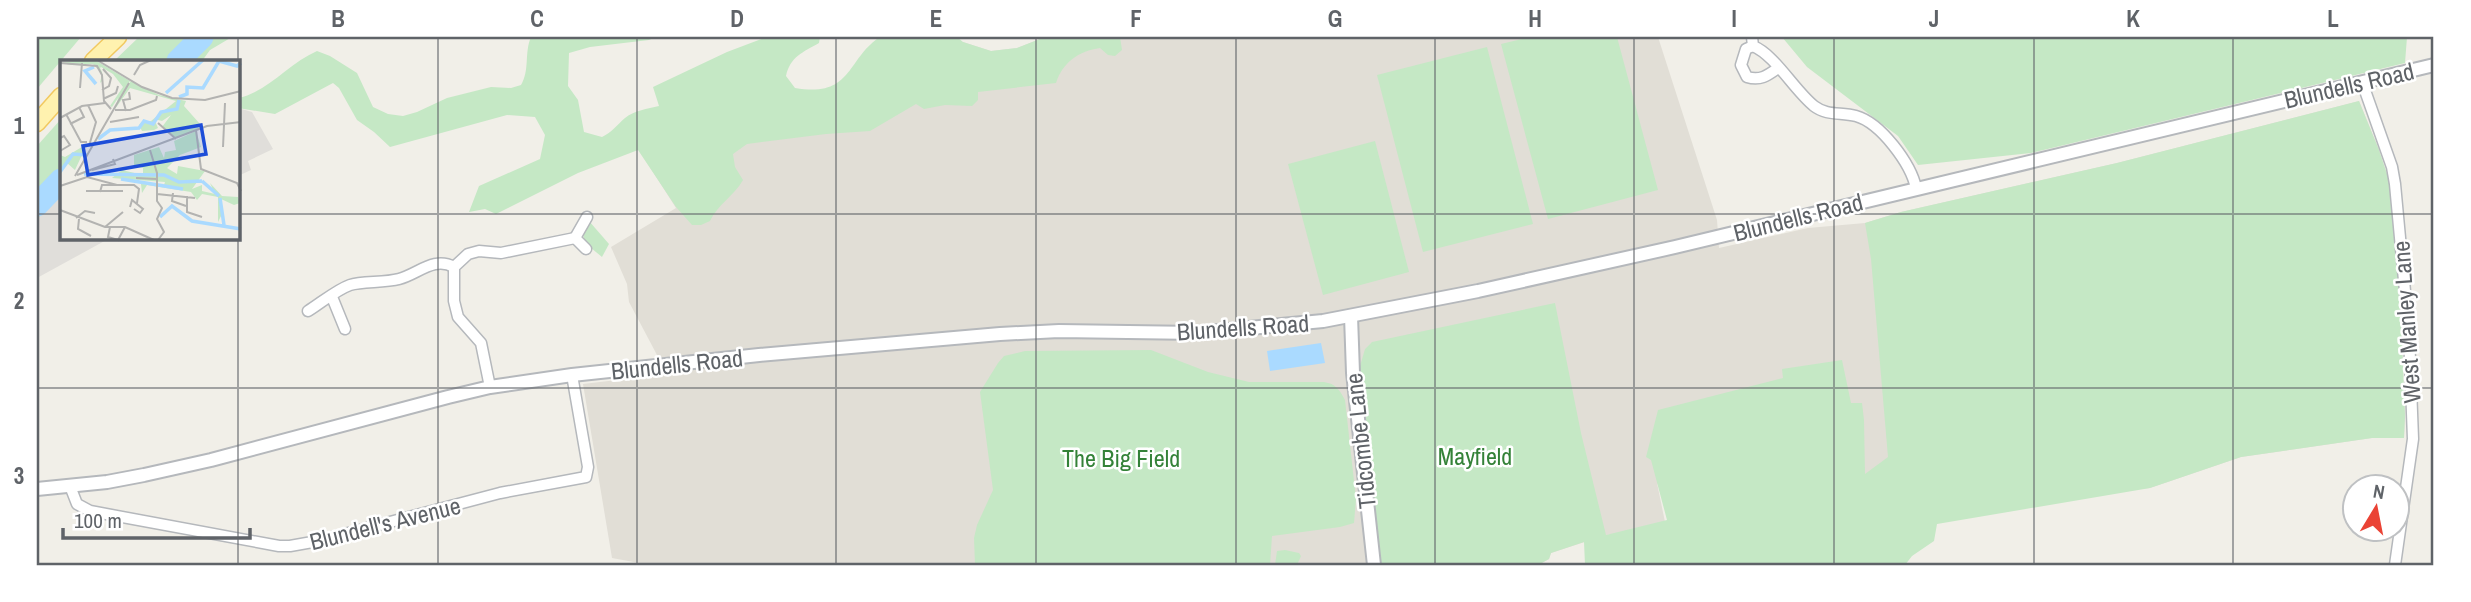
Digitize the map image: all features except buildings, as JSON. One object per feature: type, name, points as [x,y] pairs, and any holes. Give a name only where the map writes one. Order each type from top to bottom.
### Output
[{"type":"main road","points":[[94,60],[118,37]]},
{"type":"main road","points":[[37,123],[60,97]]},
{"type":"street","points":[[1778,68],[1763,78],[1755,80],[1747,77],[1741,65],[1746,49],[1752,41],[1818,109],[1827,113],[1855,115],[1873,125],[1902,157],[1910,169],[1916,188]]},
{"type":"street","name":"Blundells Road","points":[[37,489],[107,482],[211,460],[490,387],[931,339],[1059,331],[1231,332],[1313,323],[1478,291],[1635,256],[2434,65]]},
{"type":"street","name":"West Manley Lane","points":[[2362,82],[2392,167],[2409,334],[2413,439],[2395,565]]},
{"type":"street","points":[[454,267],[468,254],[479,251],[501,253],[575,238],[587,217]]},
{"type":"street","points":[[575,238],[586,248]]},
{"type":"street","points":[[309,311],[351,285],[395,280],[410,276],[433,264],[446,263],[454,267],[456,273],[454,301],[458,317],[481,343],[490,387]]},
{"type":"street","points":[[332,297],[345,329]]},
{"type":"street","name":"Tidcombe Lane","points":[[1351,316],[1353,373],[1374,565]]},
{"type":"street","name":"Blundell's Avenue","points":[[70,486],[77,504],[90,511],[290,546],[500,493],[582,478],[588,474],[573,380]]},
{"type":"shaded area","points":[[1045,37],[1658,37],[1717,220],[1719,248],[1808,228],[1865,223],[1901,212],[2117,163],[2359,101],[2379,150],[2401,317],[2404,438],[2372,438],[2241,457],[2150,488],[1606,535],[1551,553],[1549,559],[1538,565],[650,565],[612,558],[583,384],[660,375],[657,355],[629,302],[627,284],[611,247],[676,208],[639,150],[823,96],[963,42],[991,51],[1017,48]],"holes":[[[1657,484],[1731,506],[1665,522]]]},
{"type":"shaded area","points":[[240,109],[252,112],[273,149],[248,161],[251,170],[240,175]]},
{"type":"shaded area","points":[[60,197],[60,240],[106,240],[37,278],[37,219]]},
{"type":"green space","points":[[37,37],[81,37],[60,60],[37,89]]},
{"type":"green space","points":[[139,37],[232,37],[210,50],[203,60],[115,60]]},
{"type":"green space","points":[[531,37],[656,37],[590,47],[569,53],[568,86],[578,100],[584,132],[602,137],[629,115],[659,106],[653,87],[727,52],[764,38],[820,37],[819,43],[794,60],[786,76],[795,88],[814,90],[838,82],[880,37],[957,37],[963,42],[991,51],[1017,48],[1045,37],[1120,37],[1122,50],[1115,56],[1108,55],[1100,48],[1085,52],[1067,63],[1056,83],[978,92],[978,100],[972,106],[945,105],[924,109],[916,104],[870,131],[747,144],[733,154],[735,167],[743,180],[710,221],[701,225],[692,225],[676,207],[638,150],[578,173],[496,214],[485,209],[469,212],[479,186],[540,159],[545,135],[535,117],[507,115],[390,147],[357,120],[339,88],[333,83],[275,114],[240,108],[240,97],[269,84],[317,51],[357,73],[373,107],[388,114],[403,116],[447,98],[491,87],[511,88],[521,85]]},
{"type":"green space","points":[[1530,37],[1617,37],[1658,190],[1548,219],[1501,44]]},
{"type":"green space","points":[[1782,37],[2407,37],[2405,63],[2031,153],[1918,165],[1898,136],[1807,67]]},
{"type":"green space","points":[[1487,47],[1533,224],[1423,252],[1377,75]]},
{"type":"green space","name":"Mayfield","points":[[2359,101],[2392,189],[2401,317],[2404,438],[2372,438],[2241,457],[2150,488],[1937,524],[1934,541],[1912,556],[1905,565],[1585,565],[1584,542],[1551,553],[1549,559],[1538,565],[1379,565],[1358,373],[1365,349],[1372,342],[1555,303],[1581,433],[1606,535],[1667,520],[1651,460],[1646,457],[1658,410],[1783,378],[1782,369],[1842,360],[1851,403],[1862,403],[1865,474],[1888,457],[1871,259],[1865,223],[1901,212],[2117,163]]},
{"type":"green space","points":[[60,120],[60,197],[37,219],[37,146]]},
{"type":"green space","points":[[1375,141],[1409,272],[1323,295],[1288,164]]},
{"type":"green space","points":[[589,221],[609,244],[602,257],[585,243],[582,230]]},
{"type":"green space","name":"The Big Field","points":[[1151,350],[1208,372],[1249,382],[1324,382],[1337,388],[1345,400],[1356,499],[1354,523],[1272,536],[1270,565],[975,565],[974,538],[977,525],[993,490],[980,392],[998,363],[1004,356],[1025,351]]},
{"type":"green space","points":[[1277,551],[1299,553],[1301,556],[1297,565],[1275,565]]},
{"type":"water","points":[[1321,343],[1325,363],[1270,371],[1267,351]]},
{"type":"waterway","points":[[179,60],[202,37]]},
{"type":"waterway","points":[[37,205],[60,181]]}]
